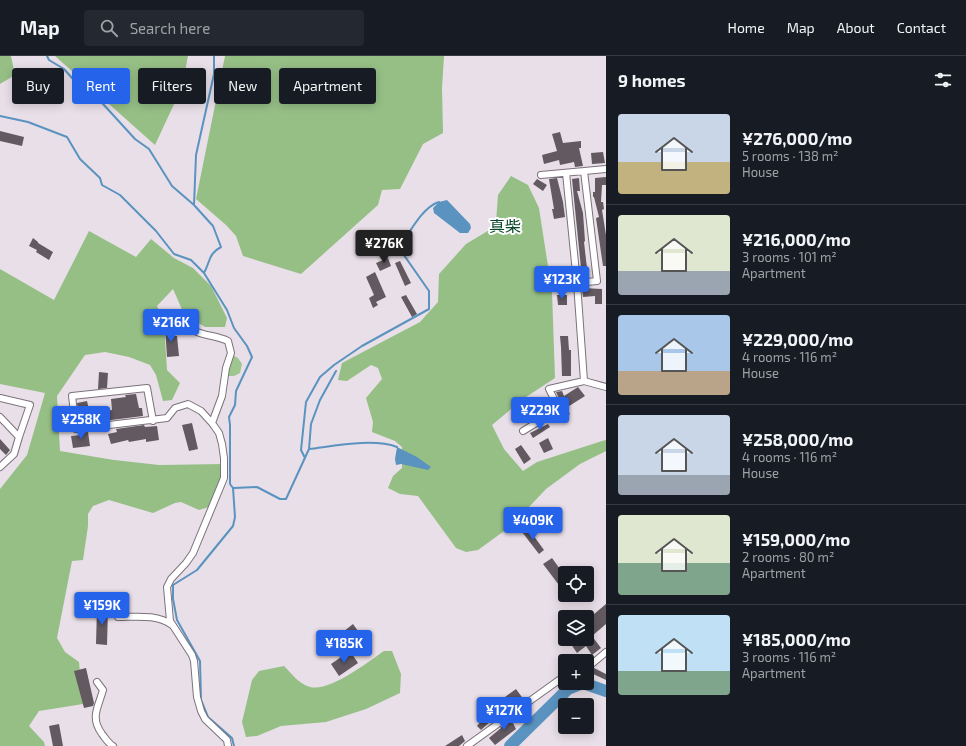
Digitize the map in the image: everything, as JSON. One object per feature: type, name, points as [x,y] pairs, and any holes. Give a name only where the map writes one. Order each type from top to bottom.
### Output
[{"type":"street","points":[[541,175],[606,169]]},
{"type":"street","points":[[577,283],[597,281],[584,171]]},
{"type":"street","points":[[566,173],[577,283],[584,381]]},
{"type":"street","points":[[165,319],[173,319],[185,324],[196,332],[228,341],[231,353],[226,368],[222,396],[212,423]]},
{"type":"street","points":[[523,432],[559,409],[549,389],[584,381],[606,387]]},
{"type":"street","points":[[153,421],[147,388],[72,396],[76,429],[153,421],[167,418],[176,408],[188,404],[201,411],[219,433],[224,458],[224,478],[193,552],[186,563],[171,579],[167,587],[170,621],[192,655],[194,661],[197,698],[201,711],[205,719],[227,740],[228,746]]},
{"type":"street","points":[[0,398],[30,405],[14,454],[0,467]]},
{"type":"street","points":[[0,417],[19,437]]},
{"type":"street","points":[[118,617],[165,620],[173,626]]},
{"type":"street","points":[[594,662],[606,652]]},
{"type":"street","points":[[467,746],[558,681]]},
{"type":"street","points":[[97,682],[103,690],[95,717],[96,726],[109,744],[113,746]]},
{"type":"green space","points":[[0,56],[11,56],[14,68],[12,68],[12,77],[0,84]]},
{"type":"green space","points":[[55,56],[188,56],[186,68],[138,68],[138,104],[174,104],[155,145],[109,104],[130,104],[130,68],[72,68],[72,71]]},
{"type":"green space","points":[[225,56],[444,56],[442,88],[443,133],[423,144],[400,189],[382,190],[378,205],[301,274],[243,256],[236,236],[226,225],[196,199],[215,104],[271,104],[271,68],[223,68]]},
{"type":"green space","points":[[511,176],[528,185],[539,208],[552,292],[555,378],[523,399],[492,425],[504,449],[523,471],[537,462],[606,440],[606,451],[580,464],[546,489],[511,526],[478,550],[466,552],[456,548],[418,496],[400,494],[388,488],[393,476],[402,468],[402,447],[395,441],[372,432],[373,422],[366,398],[382,379],[378,368],[371,365],[347,381],[338,380],[342,363],[420,322],[438,302],[439,274],[466,244],[491,229],[496,222],[498,195]]},
{"type":"green space","points":[[89,231],[136,257],[151,239],[174,258],[193,268],[211,286],[227,318],[225,327],[205,327],[184,314],[173,289],[157,306],[164,323],[167,370],[180,383],[172,400],[163,401],[156,375],[150,365],[129,357],[105,352],[85,355],[57,396],[60,451],[114,460],[159,465],[223,464],[220,481],[212,506],[199,510],[181,502],[175,503],[153,513],[109,500],[93,506],[88,514],[88,526],[83,560],[72,561],[57,638],[65,652],[79,662],[83,704],[39,711],[29,726],[44,742],[45,746],[0,746],[0,489],[27,455],[45,393],[0,384],[0,269],[54,300]]},
{"type":"green space","points":[[231,354],[238,358],[242,364],[240,373],[234,376],[227,376]]},
{"type":"green space","points":[[384,651],[392,651],[401,674],[400,693],[366,709],[326,722],[281,726],[257,736],[246,737],[242,722],[252,680],[259,671],[284,666],[302,684],[310,687],[318,687],[338,681],[359,669]]},
{"type":"water","points":[[447,200],[470,224],[471,228],[468,233],[460,233],[434,213],[433,208],[439,202]]},
{"type":"water","points":[[397,447],[417,457],[431,467],[428,470],[401,464],[396,465],[395,459]]},
{"type":"building","points":[[0,131],[24,137],[22,146],[0,141]]},
{"type":"building","points":[[560,132],[563,143],[581,141],[581,148],[579,148],[583,166],[575,167],[574,162],[560,165],[559,160],[544,164],[542,155],[557,151],[552,134]]},
{"type":"building","points":[[603,152],[605,163],[592,164],[591,153]]},
{"type":"building","points":[[606,177],[606,185],[602,185],[601,202],[603,202],[604,209],[602,210],[606,235],[606,266],[603,266],[596,218],[599,217],[593,192],[595,192],[595,178]]},
{"type":"building","points":[[557,178],[565,217],[554,219],[552,209],[554,209],[549,179]]},
{"type":"building","points":[[579,178],[580,191],[577,191],[583,213],[584,242],[588,277],[582,278],[572,179]]},
{"type":"building","points":[[537,179],[547,185],[543,191],[533,184]]},
{"type":"building","points":[[33,238],[38,243],[53,252],[49,260],[36,252],[37,250],[29,246]]},
{"type":"building","points":[[388,258],[391,266],[380,271],[376,263]]},
{"type":"building","points":[[400,261],[411,283],[405,286],[395,263]]},
{"type":"building","points":[[566,266],[567,278],[555,279],[554,267]]},
{"type":"building","points":[[375,272],[386,297],[376,302],[378,305],[373,308],[369,298],[374,295],[366,277]]},
{"type":"building","points":[[582,288],[602,289],[602,304],[595,304],[595,296],[583,297]]},
{"type":"building","points":[[406,295],[417,314],[412,317],[401,297]]},
{"type":"building","points":[[557,295],[567,295],[567,305],[558,305]]},
{"type":"building","points":[[170,325],[171,336],[177,336],[179,356],[167,357],[165,326]]},
{"type":"building","points":[[560,336],[568,336],[569,350],[571,350],[571,376],[562,376]]},
{"type":"building","points":[[99,372],[108,373],[107,388],[98,389]]},
{"type":"building","points":[[578,387],[585,396],[566,408],[570,414],[565,418],[561,413],[563,407],[556,392],[562,391],[564,396]]},
{"type":"building","points":[[136,394],[139,408],[142,408],[143,416],[80,424],[77,403],[87,401],[90,414],[112,410],[111,399]]},
{"type":"building","points":[[535,402],[542,413],[528,422],[527,420],[523,422],[517,411]]},
{"type":"building","points":[[192,423],[198,449],[189,451],[182,425]]},
{"type":"building","points":[[548,424],[550,427],[533,438],[530,433]]},
{"type":"building","points":[[144,425],[145,427],[157,426],[159,440],[146,442],[146,439],[129,442],[128,440],[111,444],[108,434],[117,432],[116,429]]},
{"type":"building","points":[[88,432],[90,446],[73,448],[71,436],[81,435],[80,433]]},
{"type":"building","points":[[548,438],[553,449],[544,453],[539,443]]},
{"type":"building","points":[[0,439],[10,450],[6,455],[0,449]]},
{"type":"building","points":[[521,445],[531,459],[524,464],[515,449]]},
{"type":"building","points":[[528,528],[544,550],[539,554],[522,532]]},
{"type":"building","points":[[552,558],[558,566],[558,584],[543,564]]},
{"type":"building","points":[[606,604],[606,624],[594,634],[594,614]]},
{"type":"building","points":[[97,608],[108,608],[107,645],[96,644]]},
{"type":"building","points":[[353,624],[358,631],[347,639],[343,632]]},
{"type":"building","points":[[594,639],[601,648],[591,654],[586,646],[594,646]]},
{"type":"building","points":[[572,646],[586,646],[577,653]]},
{"type":"building","points":[[350,651],[358,663],[339,676],[331,664]]},
{"type":"building","points":[[86,668],[94,703],[93,706],[84,708],[74,671]]},
{"type":"building","points":[[594,668],[606,674],[606,680],[594,674]]},
{"type":"building","points":[[516,689],[524,700],[495,720],[494,718],[481,730],[477,726],[488,713],[508,701],[505,697]]},
{"type":"building","points":[[516,716],[519,719],[513,723],[516,729],[495,745],[489,738]]},
{"type":"building","points":[[59,724],[63,746],[53,746],[49,726]]},
{"type":"building","points":[[462,735],[465,741],[459,746],[445,746]]},
{"type":"waterway","points":[[47,56],[49,60],[64,69],[80,87],[93,93],[135,139],[149,149],[172,186],[194,205]]},
{"type":"waterway","points":[[204,273],[212,255],[221,247],[213,226],[194,205],[196,155],[214,74],[214,56]]},
{"type":"waterway","points":[[0,116],[28,122],[67,137],[80,159],[100,178],[102,185],[120,195],[156,231],[174,254],[191,260],[204,273],[227,310],[234,328],[247,346],[252,357],[236,391],[235,405],[229,417],[230,484],[233,488],[235,517],[233,526],[197,570],[173,585],[173,599],[177,620],[200,661],[201,700],[208,717],[232,738],[234,746]]},
{"type":"waterway","points":[[305,458],[301,450],[306,402],[320,377],[334,365],[362,346],[429,309],[429,291],[399,248],[427,209],[439,202]]},
{"type":"waterway","points":[[234,488],[257,487],[280,499],[286,499],[309,449],[311,424],[320,400],[336,371]]},
{"type":"waterway","points":[[309,449],[365,443],[387,444],[397,447]]},
{"type":"waterway","points":[[510,746],[568,689],[583,683],[606,691]]},
{"type":"district","name":"真柴","points":[[505,226]]}]
